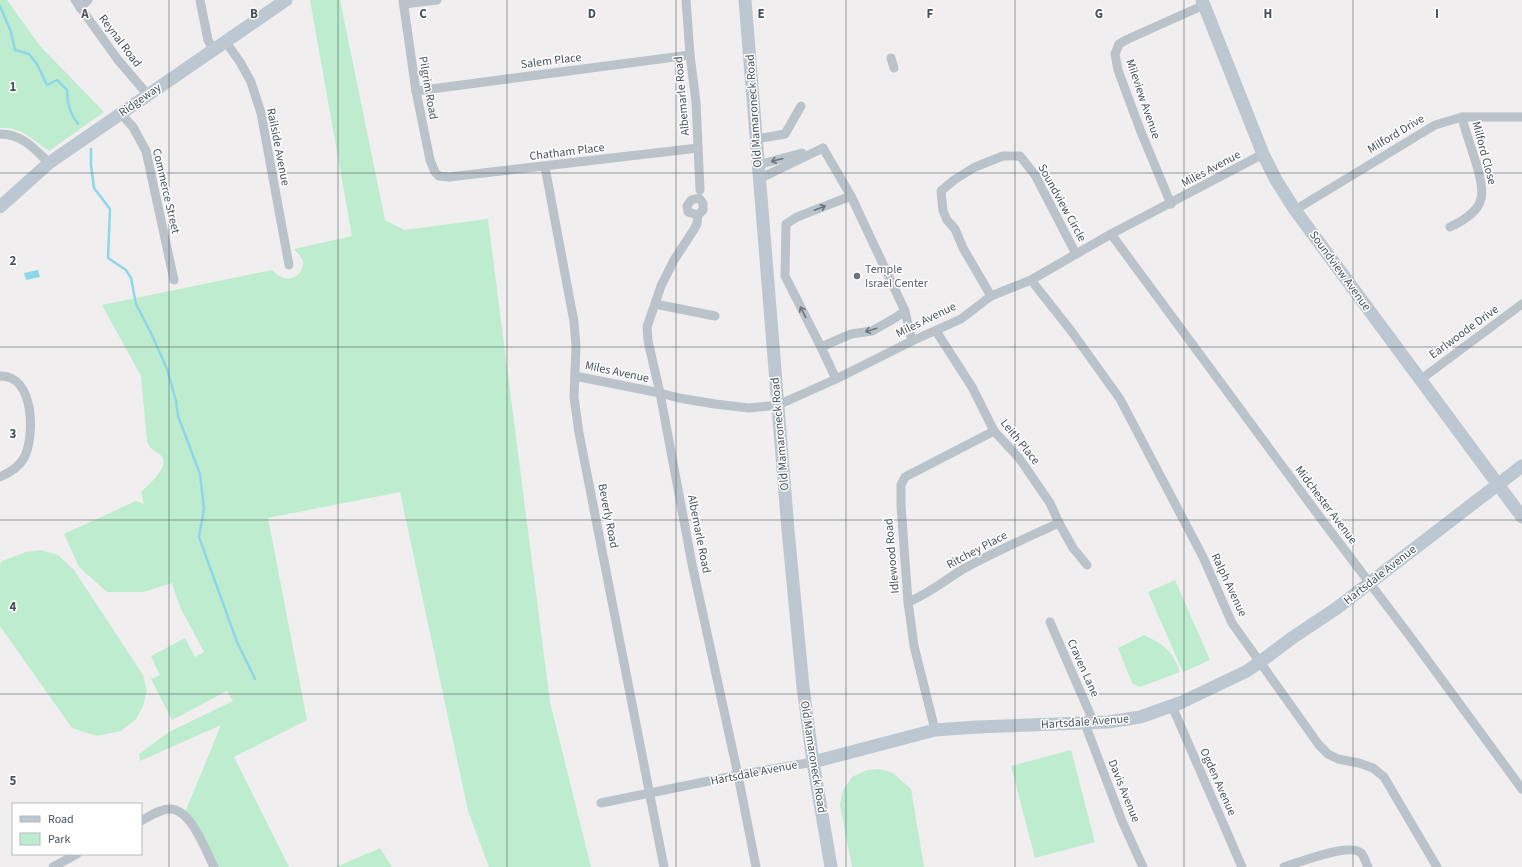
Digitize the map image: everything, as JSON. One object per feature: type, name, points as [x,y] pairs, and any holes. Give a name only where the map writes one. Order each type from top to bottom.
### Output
[{"type":"street","points":[[77,4],[88,0]]},
{"type":"street","points":[[200,0],[208,40],[213,49]]},
{"type":"street","name":"Ridgeway","points":[[0,207],[49,163],[286,0]]},
{"type":"street","points":[[403,2],[437,0]]},
{"type":"street","name":"Albemarle Road","points":[[686,0],[690,55],[696,102],[700,190]]},
{"type":"street","name":"Old Mamaroneck Road","points":[[745,0],[802,679],[813,762],[831,867]]},
{"type":"street","name":"Pilgrim Road","points":[[403,2],[416,91],[430,160],[434,172],[440,176]]},
{"type":"street","name":"Soundview Avenue","points":[[1203,3],[1263,154],[1276,180],[1295,210],[1522,517]]},
{"type":"street","name":"Mileview Avenue","points":[[1171,204],[1141,132],[1118,70],[1115,54],[1119,44],[1203,3]]},
{"type":"street","name":"Reynal Road","points":[[77,4],[118,60],[148,95]]},
{"type":"street","name":"Railside Avenue","points":[[225,41],[240,62],[251,82],[261,113],[289,265]]},
{"type":"street","name":"Salem Place","points":[[416,91],[690,55]]},
{"type":"street","points":[[891,58],[894,68]]},
{"type":"street","points":[[756,139],[785,134],[801,106]]},
{"type":"street","name":"Commerce Street","points":[[121,114],[133,127],[146,151],[174,280]]},
{"type":"street","name":"Milford Drive","points":[[1295,210],[1435,125],[1462,117],[1522,117]]},
{"type":"street","name":"Milford Close","points":[[1450,227],[1460,223],[1468,216],[1479,204],[1481,199],[1481,180],[1464,130],[1462,117]]},
{"type":"street","points":[[0,134],[18,136],[29,143],[49,163]]},
{"type":"street","name":"Chatham Place","points":[[440,176],[449,177],[545,167],[698,148]]},
{"type":"street","points":[[758,165],[823,148]]},
{"type":"street","points":[[759,179],[823,148]]},
{"type":"street","points":[[823,148],[851,196],[905,311],[912,340]]},
{"type":"street","name":"Miles Avenue","points":[[575,376],[679,398],[749,408],[778,405],[912,340],[961,319],[991,296],[1031,280],[1111,234],[1171,204],[1263,154]]},
{"type":"street","name":"Soundview Circle","points":[[991,296],[963,248],[955,229],[947,220],[943,211],[941,191],[954,180],[975,167],[1003,156],[1020,156],[1035,175],[1076,254]]},
{"type":"street","name":"Beverly Road","points":[[545,167],[574,322],[576,346],[574,397],[579,433],[664,867]]},
{"type":"street","points":[[836,378],[785,276],[786,224],[797,217],[851,196]]},
{"type":"street","name":"Albemarle Road","points":[[698,215],[697,224],[674,260],[661,286],[647,326],[648,341],[660,393],[692,564],[738,775],[756,867]]},
{"type":"street","name":"Midchester Avenue","points":[[1111,234],[1522,789]]},
{"type":"street","name":"Ralph Avenue","points":[[1031,280],[1072,332],[1120,399],[1203,557],[1232,623],[1319,745],[1328,754],[1338,759],[1359,763],[1373,768],[1384,777],[1437,867]]},
{"type":"street","points":[[655,304],[715,316]]},
{"type":"street","name":"Earlwoode Drive","points":[[1420,380],[1522,304]]},
{"type":"street","points":[[821,347],[851,334],[872,331],[905,311]]},
{"type":"street","name":"Leith Place","points":[[936,331],[972,387],[994,431],[1019,458],[1050,503],[1073,548],[1087,566]]},
{"type":"street","points":[[0,376],[6,376],[14,380],[22,388],[30,410],[29,446],[23,460],[11,471],[0,477]]},
{"type":"street","name":"Idlewood Road","points":[[934,730],[914,646],[908,602],[902,531],[901,485],[906,477],[994,431]]},
{"type":"street","name":"Hartsdale Avenue","points":[[601,803],[738,775],[813,762],[934,730],[977,727],[1090,724],[1140,717],[1172,706],[1246,671],[1260,662],[1292,638],[1337,608],[1522,466]]},
{"type":"street","name":"Ritchey Place","points":[[908,602],[921,598],[981,559],[1059,523]]},
{"type":"street","name":"Craven Lane","points":[[1050,622],[1090,724]]},
{"type":"street","name":"Ogden Avenue","points":[[1172,706],[1242,867]]},
{"type":"street","name":"Davis Avenue","points":[[1090,724],[1122,821],[1143,867]]},
{"type":"street","points":[[142,820],[160,811],[168,809],[179,811],[194,827],[214,867]]},
{"type":"street","points":[[1284,867],[1337,851],[1354,849],[1361,853],[1368,867]]},
{"type":"street","points":[[53,867],[75,855]]},
{"type":"green space","points":[[0,0],[7,0],[40,46],[104,112],[49,151],[20,131],[0,128]]},
{"type":"green space","points":[[310,0],[340,0],[385,220],[404,230],[488,219],[550,702],[591,867],[489,867],[468,811],[400,492],[268,518],[307,720],[234,757],[289,867],[214,867],[184,815],[221,725],[140,761],[139,754],[169,732],[233,701],[227,691],[172,720],[151,679],[160,675],[151,656],[185,638],[195,657],[204,652],[180,607],[172,583],[143,592],[107,592],[79,567],[64,534],[136,501],[144,504],[141,492],[153,481],[163,466],[162,457],[151,448],[147,441],[141,376],[102,305],[272,270],[279,276],[286,278],[294,277],[301,271],[303,262],[294,249],[352,236]]},
{"type":"green space","points":[[41,550],[58,555],[74,570],[143,675],[147,691],[143,706],[136,719],[121,731],[97,736],[72,728],[0,626],[0,564],[2,561],[26,552]]},
{"type":"green space","points":[[1175,580],[1210,660],[1183,672],[1148,592]]},
{"type":"green space","points":[[1144,635],[1167,649],[1180,672],[1140,687],[1132,683],[1118,648]]},
{"type":"green space","points":[[1071,750],[1095,842],[1035,858],[1011,766]]},
{"type":"green space","points":[[880,769],[893,773],[911,789],[924,867],[852,867],[840,805],[843,790],[852,777],[867,770]]},
{"type":"green space","points":[[380,848],[392,867],[336,867]]},
{"type":"water","points":[[38,270],[40,277],[26,280],[24,273]]},
{"type":"waterway","points":[[0,6],[11,32],[15,50],[29,54],[37,64],[47,85],[57,80],[67,90],[70,108],[78,124]]},
{"type":"waterway","points":[[91,149],[91,165],[94,188],[110,209],[108,258],[126,270],[131,278],[136,304],[167,369],[176,401],[178,416],[200,474],[204,509],[199,537],[237,642],[255,679]]},
{"type":"place","name":"Temple Israel Center","points":[[857,276]]}]
